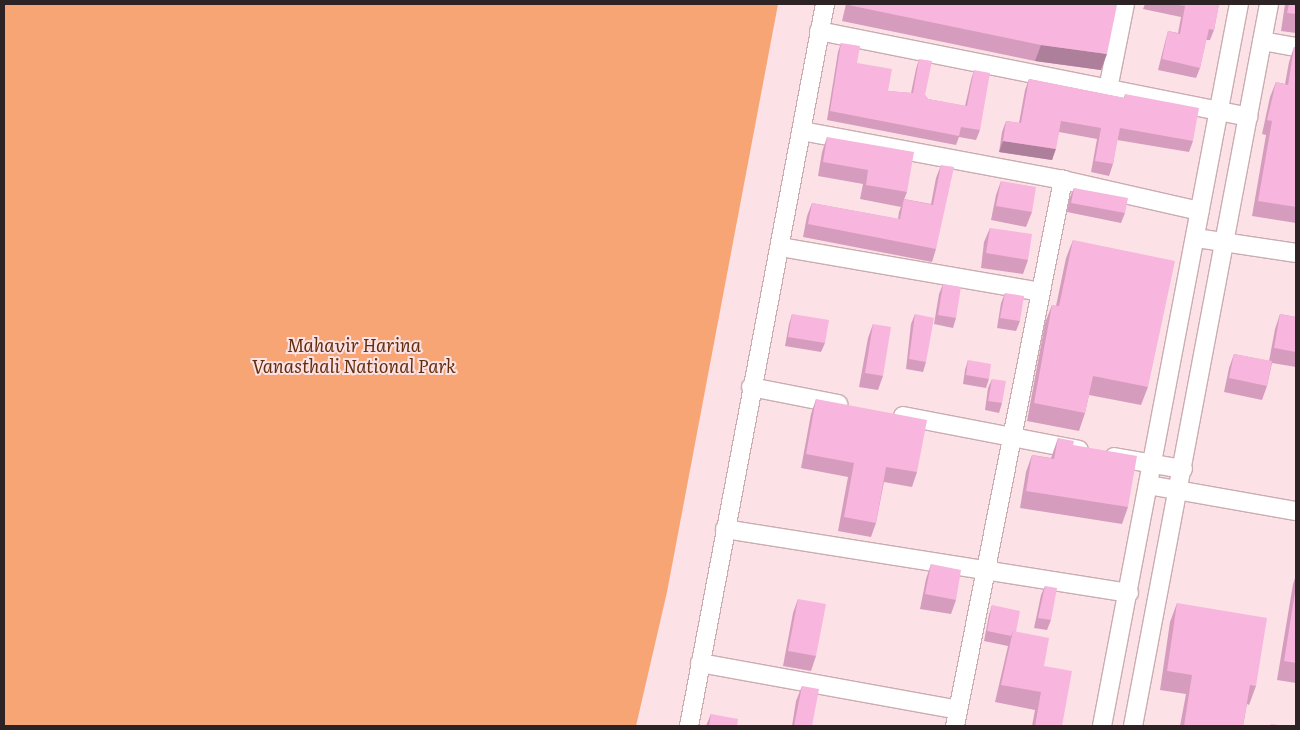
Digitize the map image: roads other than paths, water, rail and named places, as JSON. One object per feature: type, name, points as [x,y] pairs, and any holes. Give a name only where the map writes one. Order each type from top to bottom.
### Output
[{"type":"street","points":[[689,726],[751,387],[780,247],[825,4]]},
{"type":"street","points":[[1108,89],[1125,4]]},
{"type":"street","points":[[1102,726],[1129,593],[1239,4]]},
{"type":"street","points":[[1133,726],[1226,241],[1269,4]]},
{"type":"street","points":[[819,31],[1108,89],[1219,109],[1248,117]]},
{"type":"street","points":[[1262,41],[1296,47]]},
{"type":"street","points":[[802,131],[1063,180],[1200,211]]},
{"type":"street","points":[[700,664],[957,718],[1063,180]]},
{"type":"street","points":[[1196,238],[1296,253]]},
{"type":"street","points":[[780,247],[1040,292]]},
{"type":"street","points":[[751,387],[857,407]]},
{"type":"street","points":[[886,413],[1183,469]]},
{"type":"street","points":[[1148,485],[1296,511]]},
{"type":"street","points":[[725,529],[986,572],[1129,593]]},
{"type":"park label","name":"Mahavir Harina Vanasthali National Park","points":[[354,356]]}]
